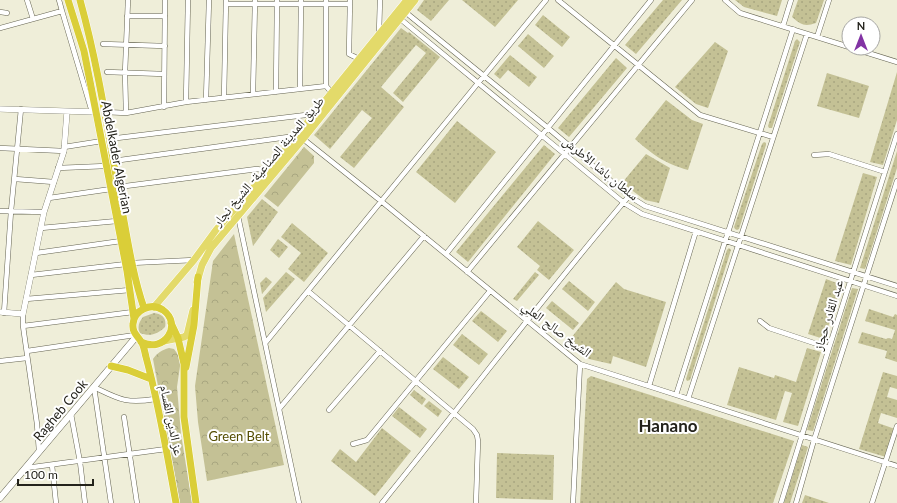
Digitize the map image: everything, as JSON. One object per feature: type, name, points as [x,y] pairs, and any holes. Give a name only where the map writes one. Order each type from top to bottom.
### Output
[{"type":"highway","name":"Abdelkader Algerian","points":[[68,0],[84,51],[94,112],[102,141],[106,166],[114,188],[129,264],[130,290],[134,316]]},
{"type":"highway","name":"Abdelkader Algerian","points":[[80,0],[99,78],[114,161],[114,188],[121,241],[144,308]]},
{"type":"highway","points":[[196,503],[184,417],[183,395],[184,373],[194,325],[198,277]]},
{"type":"highway","points":[[171,323],[170,333],[164,341],[156,345],[146,344],[138,338],[133,328],[134,316],[144,308],[159,308],[167,314],[178,338],[184,373]]},
{"type":"highway","name":"عز الدين القسام","points":[[138,338],[151,379],[176,503]]},
{"type":"highway","points":[[111,366],[128,370],[151,379]]},
{"type":"main road","points":[[403,10],[407,0]]},
{"type":"main road","name":"طريق المدينة الصناعية- الشيخ نجار","points":[[178,338],[186,336],[189,331],[198,277],[208,254],[403,10],[415,0]]},
{"type":"main road","points":[[154,307],[194,260],[216,230],[292,142],[301,136],[315,114],[379,35],[398,17]]},
{"type":"main road","name":"Ragheb Cook","points":[[0,498],[3,492],[26,468],[111,366],[138,338]]},
{"type":"main road","points":[[164,341],[178,338]]},
{"type":"street","points":[[27,0],[33,19]]},
{"type":"street","points":[[0,108],[94,112],[59,0]]},
{"type":"street","points":[[126,114],[125,72],[128,0]]},
{"type":"street","points":[[164,107],[165,0]]},
{"type":"street","points":[[186,102],[188,0]]},
{"type":"street","points":[[206,100],[209,0]]},
{"type":"street","points":[[379,35],[380,0]]},
{"type":"street","points":[[266,342],[546,0]]},
{"type":"street","points":[[558,0],[700,115],[774,137]]},
{"type":"street","points":[[446,254],[652,0]]},
{"type":"street","points":[[467,272],[692,0]]},
{"type":"street","points":[[725,0],[740,13],[841,45]]},
{"type":"street","points":[[783,26],[791,0]]},
{"type":"street","points":[[817,37],[829,0]]},
{"type":"street","points":[[224,98],[226,2],[350,2],[349,54],[359,59]]},
{"type":"street","points":[[253,94],[254,2]]},
{"type":"street","points":[[276,92],[277,2]]},
{"type":"street","points":[[300,2],[300,89]]},
{"type":"street","points":[[326,2],[326,86],[332,93]]},
{"type":"street","name":"سلطان باشا الأطرش","points":[[403,10],[630,196],[645,206],[897,286]]},
{"type":"street","points":[[0,28],[62,11]]},
{"type":"street","points":[[0,12],[7,13]]},
{"type":"street","points":[[127,16],[165,16]]},
{"type":"street","name":"سلطان باشا الأطرش","points":[[398,17],[624,203],[642,214],[897,296]]},
{"type":"street","points":[[676,395],[793,29]]},
{"type":"street","points":[[688,399],[807,34]]},
{"type":"street","points":[[103,44],[165,46]]},
{"type":"street","points":[[877,56],[897,62]]},
{"type":"street","points":[[107,72],[164,74]]},
{"type":"street","points":[[105,112],[126,114],[186,102],[326,86]]},
{"type":"street","points":[[21,109],[2,312],[23,314]]},
{"type":"street","points":[[39,451],[37,424],[22,326],[23,314],[44,212],[64,149],[67,112]]},
{"type":"street","points":[[109,138],[315,114]]},
{"type":"street","name":"عبد القادر حجاز","points":[[781,503],[897,134]]},
{"type":"street","name":"الشيخ صالح العلي","points":[[301,136],[580,364],[897,466]]},
{"type":"street","points":[[114,161],[288,137],[292,142]]},
{"type":"street","points":[[0,148],[64,149],[102,141]]},
{"type":"street","points":[[814,155],[829,154],[885,172]]},
{"type":"street","points":[[58,168],[106,166]]},
{"type":"street","points":[[49,198],[257,169],[268,171]]},
{"type":"street","points":[[15,179],[54,182]]},
{"type":"street","name":"عبد القادر حجاز","points":[[796,503],[814,440],[897,181]]},
{"type":"street","points":[[382,503],[527,321],[630,196]]},
{"type":"street","points":[[0,210],[44,212]]},
{"type":"street","points":[[238,216],[300,502]]},
{"type":"street","points":[[41,228],[118,221]]},
{"type":"street","points":[[649,386],[696,231]]},
{"type":"street","points":[[279,409],[424,236]]},
{"type":"street","points":[[36,253],[121,241]]},
{"type":"street","points":[[31,275],[129,264],[194,260]]},
{"type":"street","points":[[26,299],[130,290]]},
{"type":"street","points":[[308,291],[473,429],[477,435],[478,441],[476,503]]},
{"type":"street","points":[[354,444],[367,440],[490,291]]},
{"type":"street","points":[[22,326],[134,316]]},
{"type":"street","points":[[760,321],[769,328],[829,348]]},
{"type":"street","points":[[27,351],[138,338]]},
{"type":"street","points":[[329,410],[380,351]]},
{"type":"street","points":[[0,361],[27,358]]},
{"type":"street","points":[[573,503],[580,364]]},
{"type":"street","points":[[94,387],[120,400],[138,402],[155,399]]},
{"type":"street","points":[[94,387],[112,503]]},
{"type":"street","points":[[71,414],[80,462],[85,503]]},
{"type":"street","points":[[124,417],[137,503]]},
{"type":"street","points":[[872,503],[897,426]]},
{"type":"street","points":[[26,468],[80,462],[166,449]]},
{"type":"street","points":[[52,465],[56,503]]},
{"type":"green space","points":[[424,0],[449,0],[431,21],[417,10]]},
{"type":"green space","points":[[462,0],[518,0],[495,27]]},
{"type":"green space","points":[[663,0],[682,0],[636,54],[625,45]]},
{"type":"green space","points":[[735,0],[782,0],[777,16],[744,7]]},
{"type":"green space","points":[[798,0],[824,0],[816,23],[809,25],[803,24],[792,17]]},
{"type":"green space","points":[[543,15],[570,37],[562,47],[535,25]]},
{"type":"green space","points":[[401,28],[408,33],[409,32],[440,57],[403,102],[393,93],[426,53],[416,45],[381,87],[404,107],[354,168],[340,157],[372,118],[362,110],[330,149],[314,135]]},
{"type":"green space","points":[[528,34],[554,56],[544,68],[518,46]]},
{"type":"green space","points":[[797,39],[800,42],[772,128],[769,128],[768,126],[795,41]]},
{"type":"green space","points":[[715,42],[728,51],[708,108],[696,104],[675,87]]},
{"type":"green space","points":[[510,55],[537,77],[529,87],[508,70],[500,79],[494,74]]},
{"type":"green space","points":[[616,58],[627,68],[569,137],[558,128]]},
{"type":"green space","points":[[897,72],[897,120],[883,165],[870,162]]},
{"type":"green space","points":[[827,73],[869,86],[859,118],[817,106]]},
{"type":"green space","points":[[666,100],[692,120],[703,124],[688,170],[659,158],[635,139]]},
{"type":"green space","points":[[457,121],[496,152],[455,203],[416,172]]},
{"type":"green space","points":[[764,142],[766,145],[739,229],[737,230],[734,227],[762,144]]},
{"type":"green space","points":[[544,145],[555,154],[468,262],[456,252]]},
{"type":"green space","points":[[304,147],[314,156],[314,163],[278,207],[264,196]]},
{"type":"green space","points":[[897,151],[897,168],[865,269],[860,268]]},
{"type":"green space","points":[[646,154],[670,168],[659,203],[645,200],[622,183]]},
{"type":"green space","points":[[863,173],[877,177],[851,265],[835,261]]},
{"type":"green space","points":[[262,199],[278,212],[253,246],[247,217]]},
{"type":"green space","points":[[538,221],[574,250],[549,280],[537,270],[540,266],[517,247]]},
{"type":"green space","points":[[292,223],[328,253],[304,282],[288,269],[301,253],[281,237]]},
{"type":"green space","name":"Green Belt","points":[[234,234],[284,465],[207,481],[198,422],[195,386],[213,261]]},
{"type":"green space","points":[[278,239],[288,247],[279,258],[270,250]]},
{"type":"green space","points":[[729,248],[731,250],[690,380],[687,381],[686,379],[727,250]]},
{"type":"green space","points":[[286,272],[295,279],[266,312],[263,298]]},
{"type":"green space","points":[[535,272],[539,275],[517,301],[513,299]]},
{"type":"green space","points":[[266,277],[272,282],[262,294],[260,283]]},
{"type":"green space","points":[[826,279],[842,285],[824,339],[808,334]]},
{"type":"green space","points":[[569,281],[595,302],[588,311],[562,289]]},
{"type":"green space","points":[[616,282],[624,289],[666,302],[646,367],[613,356],[611,364],[589,359],[567,343]]},
{"type":"green space","points":[[852,288],[858,289],[813,431],[807,430]]},
{"type":"green space","points":[[552,301],[579,323],[573,330],[546,308]]},
{"type":"green space","points":[[869,309],[893,317],[895,314],[897,315],[897,362],[885,358],[887,351],[858,343],[862,332],[886,339],[892,339],[895,330],[865,321]]},
{"type":"green space","points":[[481,311],[507,331],[498,342],[472,321]]},
{"type":"green space","points":[[154,313],[159,314],[165,319],[165,327],[154,334],[147,335],[140,333],[139,327],[143,317]]},
{"type":"green space","points":[[462,334],[488,354],[479,365],[453,345]]},
{"type":"green space","points":[[169,348],[174,349],[181,359],[177,387],[181,434],[192,503],[180,503],[153,359],[160,352]]},
{"type":"green space","points":[[807,348],[821,352],[798,426],[783,422],[792,393],[785,391],[776,420],[727,405],[739,367],[774,378],[775,375],[796,382]]},
{"type":"green space","points":[[443,357],[469,377],[459,389],[433,369]]},
{"type":"green space","points":[[883,372],[897,376],[897,389],[890,387],[887,397],[897,400],[897,418],[881,413],[878,423],[895,429],[886,457],[859,449]]},
{"type":"green space","points":[[591,376],[794,441],[773,503],[580,503],[587,379]]},
{"type":"green space","points":[[414,390],[426,399],[422,405],[410,395]]},
{"type":"green space","points":[[429,401],[442,411],[438,417],[424,406]]},
{"type":"green space","points":[[399,407],[427,429],[420,438],[392,416]]},
{"type":"green space","points":[[382,428],[411,451],[375,496],[331,461],[340,449],[356,462]]},
{"type":"green space","points":[[802,445],[808,447],[790,503],[784,503]]},
{"type":"green space","points":[[497,453],[554,455],[553,500],[496,498]]},
{"type":"green space","points":[[805,495],[829,503],[802,503]]},
{"type":"district","name":"Hanano","points":[[668,426]]}]
